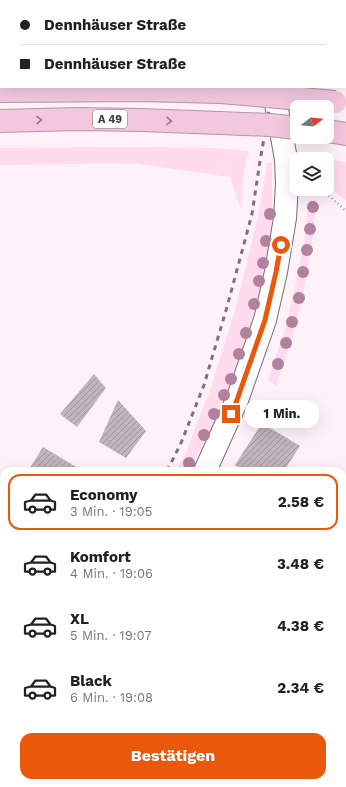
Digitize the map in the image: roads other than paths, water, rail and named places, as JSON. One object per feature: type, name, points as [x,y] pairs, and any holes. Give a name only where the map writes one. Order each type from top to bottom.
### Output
[{"type":"highway","points":[[221,92],[249,88]]},
{"type":"highway","points":[[0,91],[140,90],[221,92],[340,103]]},
{"type":"highway","name":"A 49","points":[[0,121],[94,119],[149,120],[290,127]]},
{"type":"street","points":[[207,467],[237,400],[265,320],[276,272],[285,218],[287,184],[286,160],[273,88]]},
{"type":"railway","points":[[169,467],[181,443],[204,385],[227,307],[252,214],[273,88]]}]
